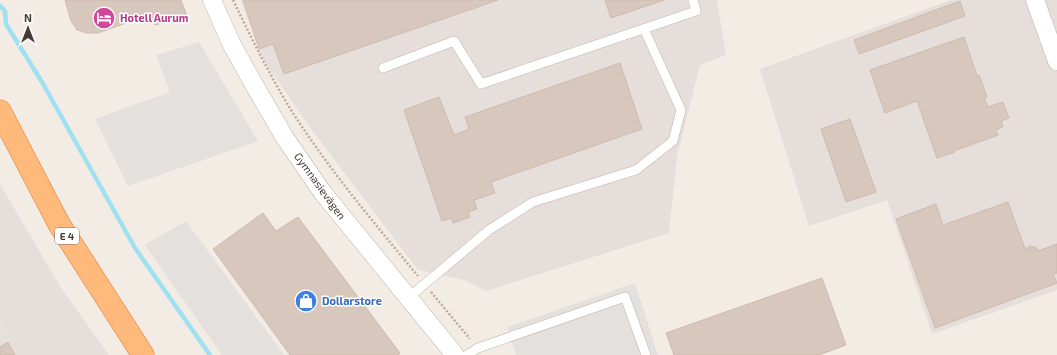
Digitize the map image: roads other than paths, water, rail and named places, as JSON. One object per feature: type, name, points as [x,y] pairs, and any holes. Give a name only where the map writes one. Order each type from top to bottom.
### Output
[{"type":"highway","name":"E 4","points":[[0,111],[59,224],[143,355]]},
{"type":"street","name":"Gymnasievägen","points":[[212,0],[232,45],[256,88],[286,138],[323,193],[455,355]]},
{"type":"street","points":[[1035,0],[1057,59]]},
{"type":"lane","points":[[383,68],[454,41],[481,84],[696,11],[693,0]]},
{"type":"lane","points":[[408,298],[489,230],[533,202],[636,170],[672,141],[681,110],[644,29]]},
{"type":"lane","points":[[467,355],[478,348],[625,297],[646,355]]},
{"type":"waterway","points":[[0,6],[5,11],[6,24],[42,82],[135,248],[210,355]]},
{"type":"place","name":"Hotell Aurum","points":[[104,18]]},
{"type":"place","name":"Dollarstore","points":[[306,301]]}]
